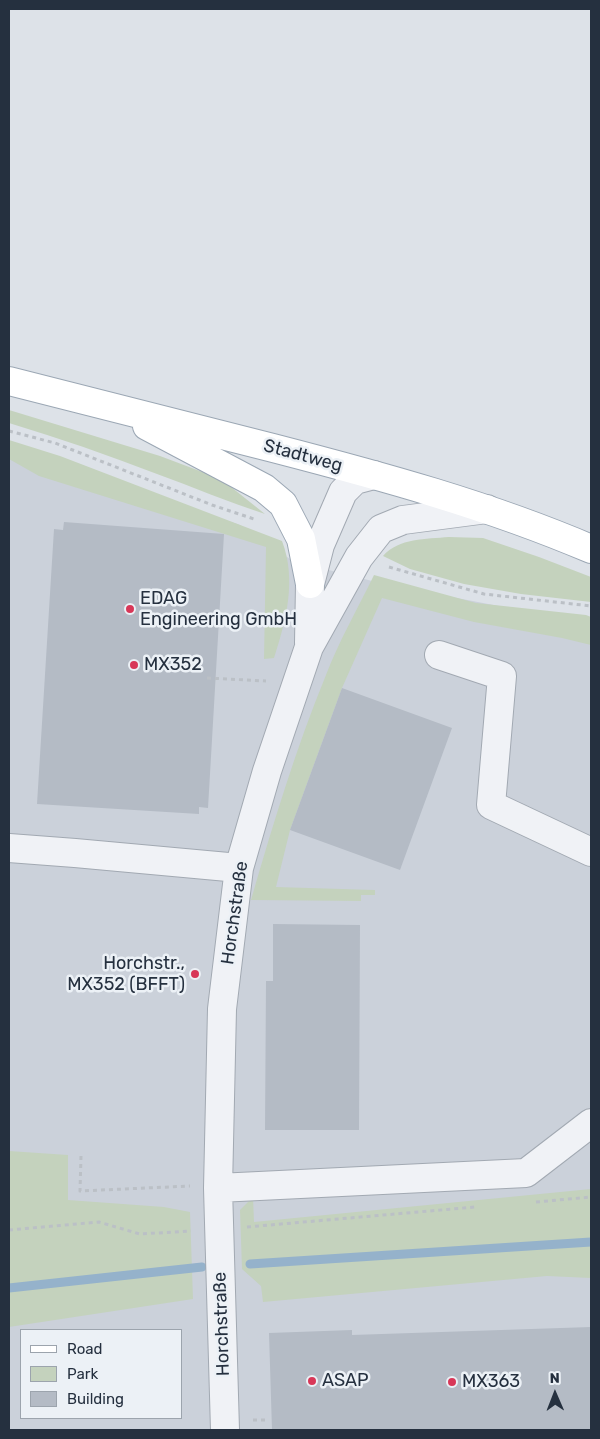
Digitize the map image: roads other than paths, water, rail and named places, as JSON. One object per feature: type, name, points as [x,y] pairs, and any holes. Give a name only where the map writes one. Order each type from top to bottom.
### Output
[{"type":"main road","name":"Stadtweg","points":[[9,381],[374,474],[487,509],[591,549]]},
{"type":"main road","points":[[106,405],[264,488],[282,504],[301,539],[310,584]]},
{"type":"street","name":"Horchstraße","points":[[309,647],[310,584],[320,545],[343,492],[355,480],[374,474]]},
{"type":"street","name":"Horchstraße","points":[[225,1430],[218,1188],[222,1009],[239,868],[267,771],[309,647],[359,557],[381,529],[404,520],[487,509]]},
{"type":"street","points":[[439,654],[502,676],[491,804],[591,852]]},
{"type":"street","points":[[9,848],[239,868]]},
{"type":"street","points":[[218,1188],[526,1173],[591,1123]]},
{"type":"waterway","points":[[250,1264],[591,1242]]},
{"type":"waterway","points":[[9,1288],[202,1267]]},
{"type":"place","name":"EDAG Engineering GmbH","points":[[130,609]]},
{"type":"place","name":"MX352","points":[[134,665]]},
{"type":"place","name":"Horchstr., MX352 (BFFT)","points":[[195,974]]},
{"type":"place","name":"ASAP","points":[[312,1381]]},
{"type":"place","name":"MX363","points":[[452,1382]]}]
